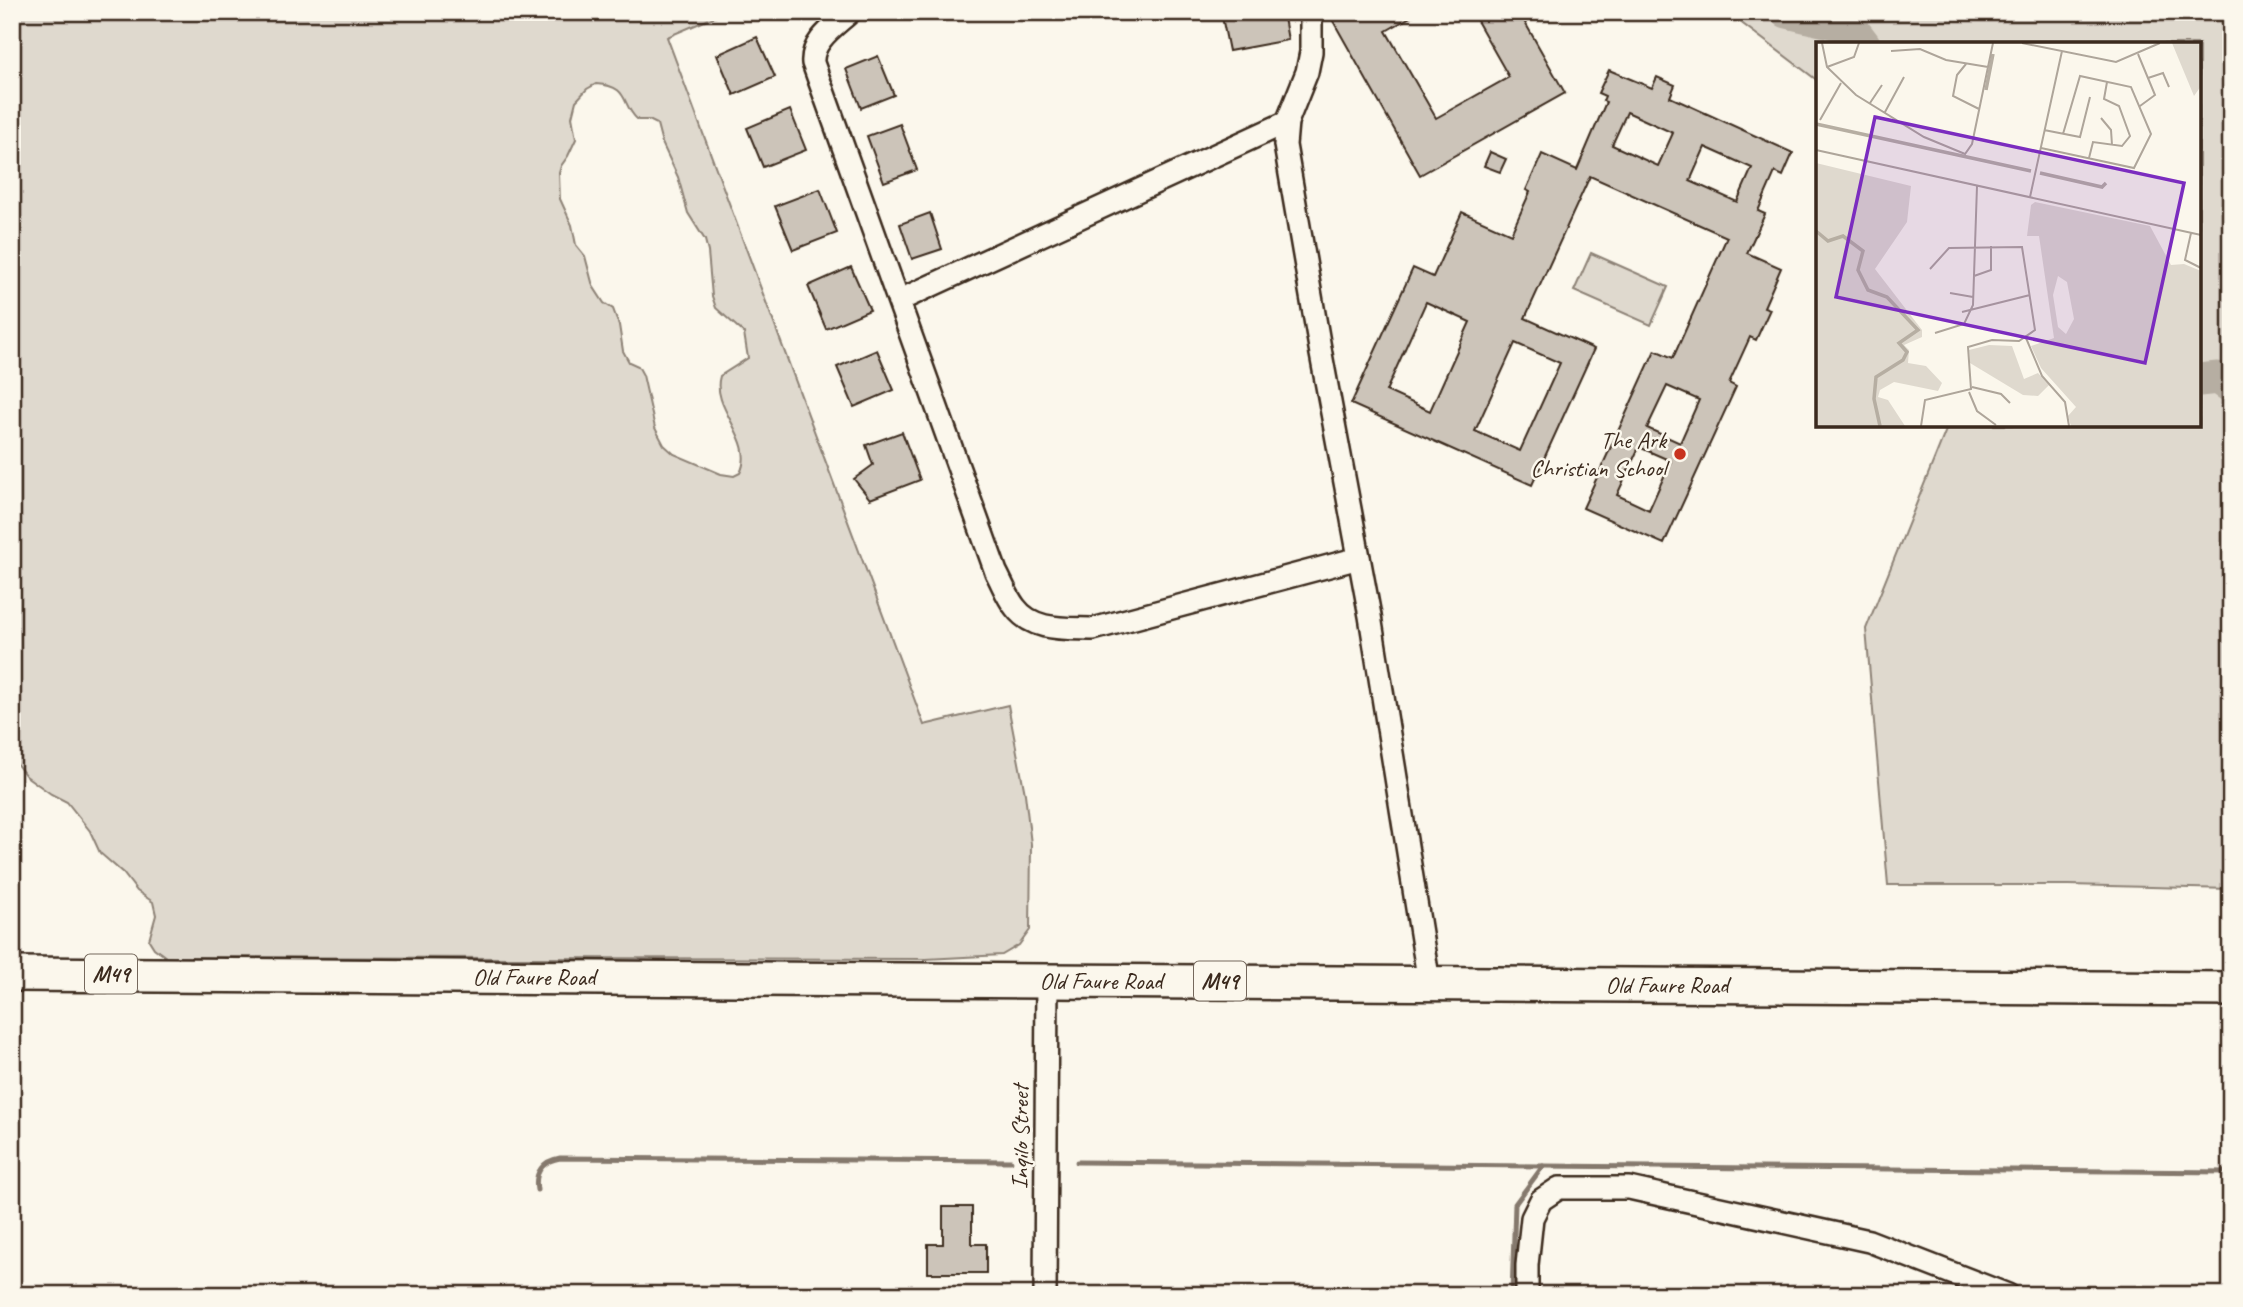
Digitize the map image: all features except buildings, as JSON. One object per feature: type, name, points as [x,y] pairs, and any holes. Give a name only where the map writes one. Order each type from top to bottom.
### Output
[{"type":"main road","name":"Old Faure Road","points":[[12,974],[2231,989]]},
{"type":"street","points":[[850,12],[818,43],[812,53],[813,63],[996,572],[1014,607],[1028,621],[1050,628],[1093,629],[1359,558]]},
{"type":"street","points":[[1311,12],[1311,52],[1307,72],[1287,122],[1285,145],[1359,558],[1429,983]]},
{"type":"street","points":[[900,300],[1287,122]]},
{"type":"street","name":"Inqilo Street","points":[[1045,1295],[1047,980]]},
{"type":"street","points":[[1527,1295],[1532,1218],[1541,1200],[1559,1188],[1629,1188],[1868,1241],[2008,1295]]},
{"type":"shaded area","points":[[12,12],[726,12],[667,37],[924,725],[1008,705],[1025,794],[1031,844],[1030,930],[1019,945],[1002,955],[926,959],[166,957],[154,948],[149,940],[156,915],[153,902],[137,891],[123,873],[100,853],[90,831],[67,802],[26,776],[12,758]],"holes":[[[596,84],[607,85],[620,92],[638,120],[649,120],[657,124],[662,143],[678,177],[688,213],[705,240],[716,308],[744,333],[748,358],[720,376],[719,388],[721,400],[743,449],[744,461],[740,473],[734,476],[721,474],[674,454],[664,445],[655,428],[643,375],[638,366],[629,362],[623,351],[619,325],[613,309],[604,303],[593,286],[585,256],[576,245],[572,225],[560,199],[559,173],[576,139],[572,117],[576,101]]]},
{"type":"shaded area","points":[[1727,12],[2231,12],[2231,889],[2069,885],[1888,885],[1866,629],[1947,427],[2201,427],[2201,42],[1816,42],[1816,79]]},
{"type":"shaded area","points":[[1591,253],[1668,287],[1651,325],[1574,291]]},
{"type":"waterway","points":[[1787,12],[1851,27],[1862,42]]},
{"type":"waterway","points":[[2201,380],[2218,378],[2231,387]]},
{"type":"waterway","points":[[537,1190],[537,1178],[541,1168],[560,1158],[1011,1161]]},
{"type":"waterway","points":[[1077,1162],[2231,1172]]},
{"type":"waterway","points":[[1512,1295],[1515,1204],[1543,1166]]},
{"type":"place","name":"The Ark Christian School","points":[[1680,454]]}]
